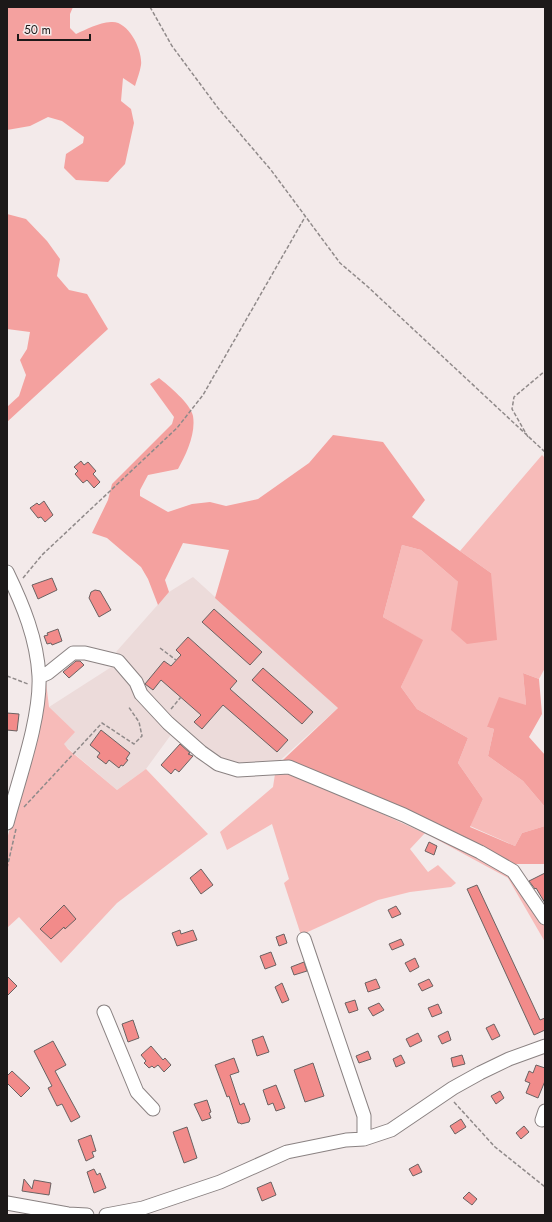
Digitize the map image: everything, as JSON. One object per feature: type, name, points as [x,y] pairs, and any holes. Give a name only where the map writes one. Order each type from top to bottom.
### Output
[{"type":"street","points":[[7,572],[26,612],[37,658],[39,682],[31,736],[12,824]]},
{"type":"street","points":[[39,682],[73,653],[85,653],[118,661],[136,682],[141,694],[168,723],[201,752],[218,764],[238,770],[289,767],[404,815],[480,852],[514,871],[545,918]]},
{"type":"street","points":[[304,939],[364,1116],[364,1139]]},
{"type":"street","points":[[104,1012],[136,1092],[153,1109]]},
{"type":"street","points":[[106,1215],[143,1208],[220,1182],[287,1152],[346,1140],[364,1139],[391,1130],[446,1093],[509,1059],[545,1046]]},
{"type":"street","points":[[7,1203],[68,1214],[87,1215]]},
{"type":"path","points":[[150,7],[172,46],[218,108],[271,170],[340,263],[367,286],[545,452]]},
{"type":"path","points":[[15,588],[42,555],[177,428],[203,394],[305,217]]},
{"type":"path","points":[[529,438],[512,409],[514,397],[545,370]]},
{"type":"path","points":[[160,648],[176,660]]},
{"type":"path","points":[[7,676],[39,682]]},
{"type":"path","points":[[171,709],[181,697]]},
{"type":"path","points":[[21,811],[102,723],[134,744],[142,736],[139,722],[128,706]]},
{"type":"path","points":[[7,868],[12,824]]},
{"type":"path","points":[[446,1093],[495,1147],[545,1187]]},
{"type":"shaded area","points":[[7,7],[73,7],[70,14],[70,28],[76,34],[88,28],[111,22],[123,26],[133,37],[140,52],[141,68],[135,86],[123,78],[121,101],[131,109],[134,123],[125,164],[108,182],[76,180],[64,168],[66,154],[83,143],[84,137],[62,121],[48,117],[30,126],[7,130]]},
{"type":"shaded area","points":[[7,214],[26,219],[47,241],[60,259],[57,276],[69,290],[87,294],[108,329],[7,422],[7,407],[19,396],[26,375],[20,360],[27,349],[30,332],[7,329]]},
{"type":"shaded area","points":[[159,378],[179,395],[191,411],[194,423],[192,437],[178,469],[148,475],[140,490],[140,496],[168,512],[192,504],[210,502],[226,506],[258,499],[309,463],[333,435],[383,442],[425,500],[412,517],[491,573],[497,640],[467,644],[451,630],[458,582],[421,550],[402,545],[383,617],[423,640],[401,687],[417,709],[468,738],[458,763],[483,799],[470,827],[515,846],[522,833],[545,826],[545,864],[510,864],[403,812],[283,760],[338,708],[215,598],[229,550],[183,543],[165,580],[169,592],[158,605],[148,579],[141,567],[107,538],[92,533],[108,500],[112,484],[172,424],[174,417],[150,384]]},
{"type":"shaded area","points":[[542,455],[545,458],[545,668],[539,679],[523,673],[526,705],[487,727],[494,729],[488,756],[523,781],[545,807],[545,826],[522,833],[515,846],[470,826],[483,799],[458,763],[468,738],[417,709],[401,687],[422,640],[383,617],[402,545],[421,550],[458,582],[491,573],[460,551]]},
{"type":"shaded area","points":[[193,577],[338,708],[275,765],[226,762],[213,755],[155,704],[127,662],[116,652],[169,592]]},
{"type":"shaded area","points":[[116,664],[173,732],[146,769],[117,790],[63,744],[49,707]]},
{"type":"shaded area","points":[[523,673],[539,679],[542,714],[529,737],[545,755],[545,807],[523,781],[488,756],[494,729],[487,727],[499,697],[526,705]]},
{"type":"shaded area","points":[[46,682],[49,707],[75,732],[64,744],[68,749],[117,790],[146,769],[208,834],[117,903],[61,963],[19,917],[7,928],[7,839],[35,739]]},
{"type":"shaded area","points":[[292,773],[425,833],[410,849],[428,872],[438,865],[456,883],[451,887],[410,892],[378,900],[301,935],[284,883],[289,879],[272,824],[227,850],[220,832],[273,787],[275,774]]},
{"type":"shaded area","points":[[430,836],[512,873],[545,925],[545,942],[508,878]]},
{"type":"building","points":[[81,461],[84,465],[88,462],[96,471],[93,474],[100,482],[94,488],[87,480],[83,483],[75,474],[78,471],[74,467]]},
{"type":"building","points":[[44,501],[53,515],[45,522],[41,517],[38,518],[30,508],[37,503],[39,505]]},
{"type":"building","points":[[52,578],[57,590],[38,599],[32,585]]},
{"type":"building","points":[[95,590],[100,591],[111,610],[99,617],[89,598],[91,592]]},
{"type":"building","points":[[214,609],[262,652],[250,665],[202,622]]},
{"type":"building","points":[[58,629],[62,641],[52,645],[51,643],[47,644],[44,636],[48,635],[47,633]]},
{"type":"building","points":[[188,637],[237,681],[230,689],[288,740],[277,752],[223,705],[202,729],[194,722],[201,715],[161,680],[153,690],[145,684],[164,661],[171,666],[181,655],[176,650]]},
{"type":"building","points":[[76,661],[80,661],[84,665],[69,678],[63,672]]},
{"type":"building","points":[[263,668],[313,712],[302,724],[252,680]]},
{"type":"building","points":[[7,713],[19,714],[17,731],[7,730]]},
{"type":"building","points":[[101,730],[130,753],[126,759],[128,760],[123,766],[121,765],[119,768],[109,760],[106,764],[97,757],[100,753],[90,745]]},
{"type":"building","points":[[180,744],[190,753],[188,754],[193,756],[179,772],[175,769],[171,774],[161,765]]},
{"type":"building","points":[[429,842],[437,846],[434,855],[425,851]]},
{"type":"building","points":[[201,869],[213,885],[201,894],[190,878]]},
{"type":"building","points":[[545,873],[545,903],[536,888],[535,889],[529,881]]},
{"type":"building","points":[[477,885],[540,1020],[545,1018],[545,1030],[534,1035],[467,889]]},
{"type":"building","points":[[64,905],[76,919],[65,929],[64,927],[51,939],[40,929]]},
{"type":"building","points":[[396,906],[401,914],[392,918],[388,910]]},
{"type":"building","points":[[180,930],[181,934],[193,930],[197,940],[177,946],[172,933]]},
{"type":"building","points":[[284,934],[287,943],[279,946],[276,937]]},
{"type":"building","points":[[401,939],[404,945],[392,950],[389,944]]},
{"type":"building","points":[[271,952],[276,965],[265,969],[260,956]]},
{"type":"building","points":[[415,958],[419,967],[410,972],[405,963]]},
{"type":"building","points":[[304,962],[307,971],[294,975],[291,967]]},
{"type":"building","points":[[7,976],[17,986],[7,996]]},
{"type":"building","points":[[376,979],[380,988],[368,992],[365,983]]},
{"type":"building","points":[[429,979],[433,986],[422,991],[418,984]]},
{"type":"building","points":[[282,983],[289,1000],[282,1003],[275,987]]},
{"type":"building","points":[[355,1000],[358,1010],[349,1013],[345,1003]]},
{"type":"building","points":[[379,1003],[384,1010],[373,1016],[368,1008]]},
{"type":"building","points":[[438,1004],[442,1013],[432,1017],[428,1008]]},
{"type":"building","points":[[133,1020],[139,1038],[128,1042],[122,1024]]},
{"type":"building","points":[[494,1024],[500,1036],[492,1040],[486,1028]]},
{"type":"building","points":[[448,1031],[451,1040],[442,1044],[438,1036]]},
{"type":"building","points":[[418,1033],[422,1041],[410,1047],[406,1039]]},
{"type":"building","points":[[263,1036],[269,1052],[257,1056],[252,1040]]},
{"type":"building","points":[[53,1041],[66,1065],[55,1071],[80,1117],[71,1122],[62,1104],[57,1106],[48,1088],[52,1086],[34,1051]]},
{"type":"building","points":[[151,1046],[163,1060],[165,1058],[171,1065],[164,1072],[158,1065],[154,1068],[152,1066],[149,1068],[144,1063],[146,1061],[141,1055]]},
{"type":"building","points":[[368,1051],[371,1059],[359,1063],[356,1056]]},
{"type":"building","points":[[401,1055],[405,1063],[396,1067],[393,1059]]},
{"type":"building","points":[[462,1055],[465,1064],[453,1067],[451,1058]]},
{"type":"building","points":[[234,1058],[239,1072],[230,1075],[240,1105],[244,1103],[250,1119],[249,1122],[241,1124],[238,1123],[229,1096],[227,1097],[215,1065]]},
{"type":"building","points":[[313,1063],[324,1096],[305,1102],[294,1070]]},
{"type":"building","points":[[536,1065],[545,1068],[545,1081],[538,1098],[526,1093],[530,1083],[525,1081],[529,1071],[533,1073]]},
{"type":"building","points":[[12,1071],[30,1088],[21,1097],[7,1083],[7,1076]]},
{"type":"building","points":[[276,1085],[285,1108],[276,1111],[273,1103],[268,1105],[263,1090]]},
{"type":"building","points":[[500,1091],[504,1098],[496,1104],[491,1096]]},
{"type":"building","points":[[207,1100],[211,1112],[209,1113],[211,1118],[202,1121],[194,1104]]},
{"type":"building","points":[[461,1119],[466,1127],[455,1134],[450,1126]]},
{"type":"building","points":[[524,1126],[529,1132],[521,1139],[516,1133]]},
{"type":"building","points":[[187,1127],[197,1158],[184,1163],[173,1132]]},
{"type":"building","points":[[91,1135],[96,1151],[92,1152],[94,1157],[86,1161],[78,1140]]},
{"type":"building","points":[[418,1164],[422,1172],[413,1176],[409,1169]]},
{"type":"building","points":[[94,1169],[97,1175],[100,1173],[106,1188],[94,1193],[87,1172]]},
{"type":"building","points":[[24,1179],[32,1189],[34,1180],[51,1183],[49,1195],[22,1191]]},
{"type":"building","points":[[271,1182],[276,1195],[262,1201],[257,1188]]},
{"type":"building","points":[[469,1192],[477,1199],[472,1205],[463,1198]]}]
